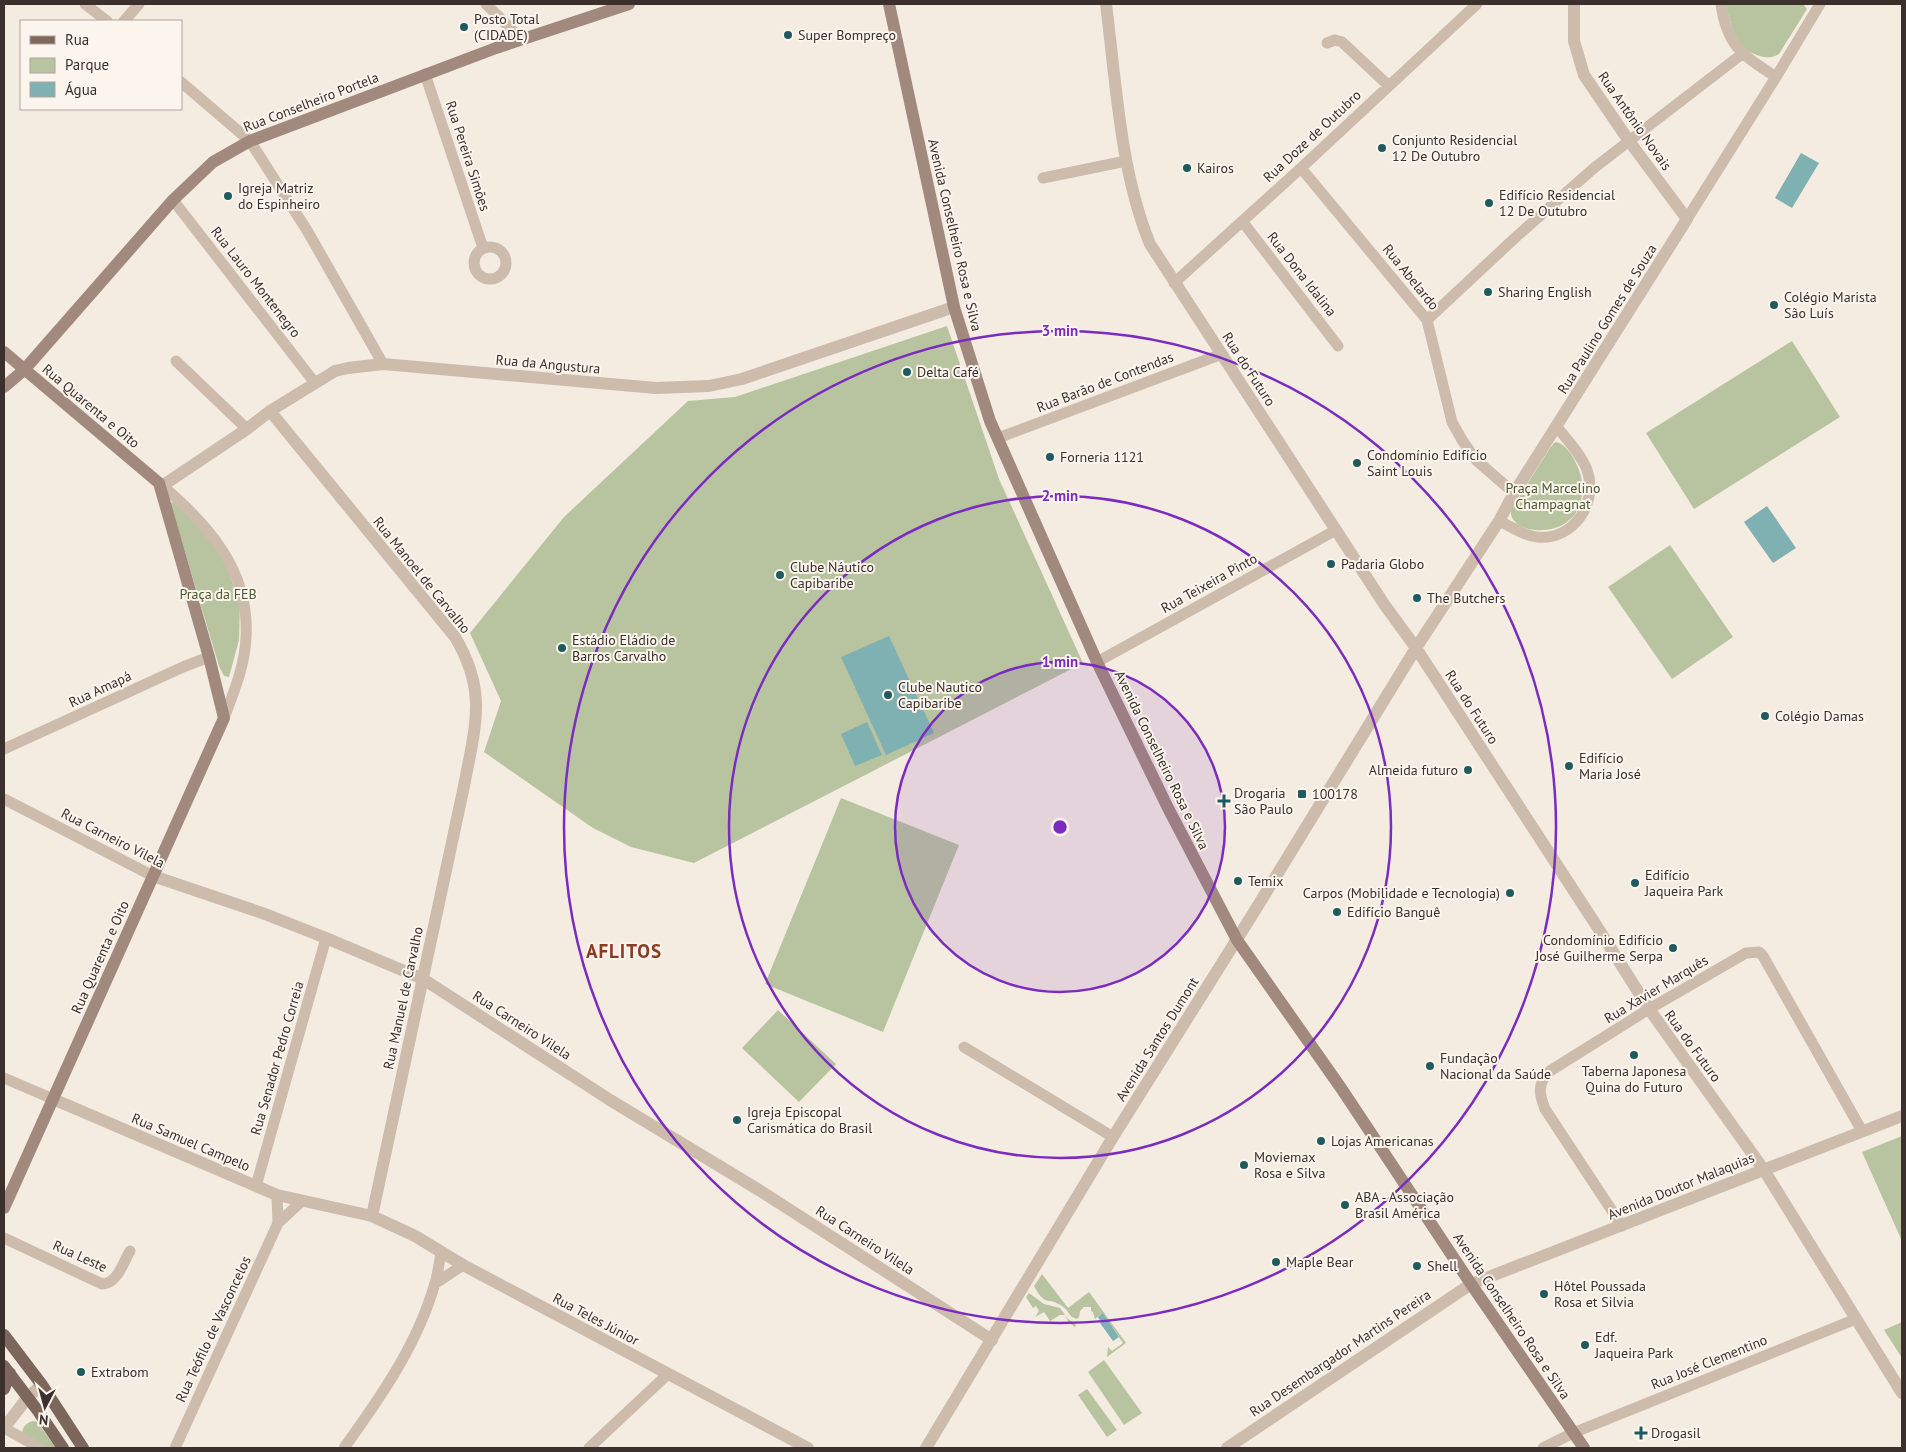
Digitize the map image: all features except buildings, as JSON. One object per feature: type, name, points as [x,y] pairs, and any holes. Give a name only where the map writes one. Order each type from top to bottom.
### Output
[{"type":"main road","name":"Rua Conselheiro Portela","points":[[4,387],[24,370],[173,200],[213,162],[250,141],[425,74],[521,39],[629,4]]},
{"type":"main road","name":"Avenida Conselheiro Rosa e Silva","points":[[889,4],[954,307],[990,421],[1097,662],[1168,808],[1237,940],[1341,1088],[1471,1284],[1584,1448]]},
{"type":"main road","name":"Rua Quarenta e Oito","points":[[4,352],[160,484]]},
{"type":"main road","points":[[160,484],[209,657],[224,718]]},
{"type":"main road","name":"Rua Quarenta e Oito","points":[[4,1208],[224,718]]},
{"type":"main road","points":[[4,1335],[42,1385],[83,1448]]},
{"type":"main road","points":[[4,1389],[7,1369]]},
{"type":"main road","points":[[7,1369],[62,1448]]},
{"type":"street","points":[[85,4],[106,20]]},
{"type":"street","points":[[125,20],[139,4]]},
{"type":"street","points":[[486,4],[521,39]]},
{"type":"street","name":"Rua do Futuro","points":[[1106,4],[1126,161],[1142,226],[1150,244],[1384,604],[1416,648],[1598,928],[1648,1009],[1764,1170],[1902,1392]]},
{"type":"street","name":"Rua Antônio Novais","points":[[1574,4],[1574,41],[1584,75],[1629,141],[1687,219]]},
{"type":"street","points":[[1721,4],[1726,28],[1742,54],[1776,77]]},
{"type":"street","name":"Rua Paulino Gomes de Souza","points":[[1416,648],[1499,520],[1514,493],[1820,4]]},
{"type":"street","name":"Rua Doze de Outubro","points":[[1174,283],[1301,168],[1472,6]]},
{"type":"street","points":[[1327,43],[1334,40],[1342,42],[1389,86]]},
{"type":"street","points":[[1427,320],[1517,236],[1594,168],[1742,54]]},
{"type":"street","name":"Rua Pereira Simões","points":[[425,74],[483,248]]},
{"type":"street","points":[[182,83],[250,141],[308,232],[383,364]]},
{"type":"street","points":[[1043,178],[1126,161]]},
{"type":"street","name":"Rua Abelardo","points":[[1301,168],[1427,320],[1452,422],[1476,460],[1514,493]]},
{"type":"street","name":"Rua Lauro Montenegro","points":[[173,200],[315,383]]},
{"type":"street","name":"Rua Dona Idalina","points":[[1242,221],[1338,346]]},
{"type":"street","name":"Rua da Angustura","points":[[160,484],[315,383],[335,371],[348,368],[383,364],[656,388],[709,386],[742,379],[954,307]]},
{"type":"street","name":"Rua Barão de Contendas","points":[[998,438],[1222,354]]},
{"type":"street","points":[[176,361],[247,429]]},
{"type":"street","name":"Rua Manoel de Carvalho","points":[[270,411],[455,637],[466,656],[474,678],[477,701],[475,731],[464,786]]},
{"type":"street","points":[[1499,520],[1525,534],[1536,537],[1548,537],[1568,530],[1578,522],[1586,509],[1590,481],[1588,471],[1577,452],[1557,427]]},
{"type":"street","name":"Rua Quarenta e Oito","points":[[160,484],[185,505],[207,528],[232,564],[239,586],[244,607],[246,636],[236,689],[224,718]]},
{"type":"street","name":"Rua Teixeira Pinto","points":[[1097,662],[1336,530]]},
{"type":"street","name":"Avenida Santos Dumont","points":[[926,1448],[1113,1137],[1237,940],[1416,648]]},
{"type":"street","name":"Rua Amapá","points":[[4,749],[183,666],[209,657]]},
{"type":"street","name":"Rua Manuel de Carvalho","points":[[372,1216],[464,786]]},
{"type":"street","name":"Rua Carneiro Vilela","points":[[4,799],[153,876],[265,914],[423,979],[610,1100],[758,1190],[992,1340]]},
{"type":"street","name":"Rua Senador Pedro Correia","points":[[256,1186],[326,938]]},
{"type":"street","name":"Rua Xavier Marquês","points":[[1622,1226],[1540,1098],[1543,1078],[1550,1071],[1648,1009],[1746,953],[1759,952],[1763,956],[1862,1131]]},
{"type":"street","points":[[964,1047],[1113,1137]]},
{"type":"street","name":"Rua Samuel Campelo","points":[[4,1078],[277,1195],[372,1216]]},
{"type":"street","name":"Avenida Doutor Malaquias","points":[[1471,1284],[1902,1116]]},
{"type":"street","name":"Rua Teófilo de Vasconcelos","points":[[277,1195],[278,1223]]},
{"type":"street","name":"Rua Teófilo de Vasconcelos","points":[[175,1448],[278,1223],[302,1201]]},
{"type":"street","name":"Rua Teles Júnior","points":[[372,1216],[415,1236],[463,1266],[808,1448]]},
{"type":"street","name":"Rua Leste","points":[[4,1238],[102,1284],[110,1283],[114,1279],[130,1251]]},
{"type":"street","points":[[344,1448],[394,1375],[419,1329],[436,1283],[441,1253]]},
{"type":"street","points":[[436,1283],[463,1266]]},
{"type":"street","name":"Rua Desembargador Martins Pereira","points":[[1227,1448],[1471,1284]]},
{"type":"street","name":"Rua José Clementino","points":[[1543,1448],[1573,1433],[1856,1319]]},
{"type":"street","points":[[589,1448],[668,1374]]},
{"type":"street","points":[[40,1448],[4,1428],[28,1397],[42,1385]]},
{"type":"green space","points":[[1725,4],[1804,5],[1807,9],[1779,54],[1763,57],[1752,53],[1737,43]]},
{"type":"green space","name":"Clube Náutico Capibaribe","points":[[947,326],[999,479],[1083,663],[694,863],[631,847],[593,828],[484,752],[501,701],[470,633],[564,517],[688,401],[735,397]]},
{"type":"green space","points":[[1792,341],[1840,417],[1694,509],[1646,433]]},
{"type":"green space","name":"Praça Marcelino Champagnat","points":[[1555,442],[1568,450],[1579,470],[1582,481],[1582,493],[1578,509],[1570,520],[1558,527],[1544,530],[1520,526],[1513,519],[1511,510]]},
{"type":"green space","name":"Praça da FEB","points":[[170,502],[174,503],[192,518],[223,557],[240,603],[239,640],[229,677],[224,676],[219,666]]},
{"type":"green space","points":[[1670,545],[1733,637],[1672,679],[1608,587]]},
{"type":"green space","points":[[841,798],[959,845],[883,1032],[765,984]]},
{"type":"green space","points":[[778,1010],[836,1064],[799,1102],[742,1048]]},
{"type":"green space","points":[[1902,1136],[1902,1241],[1862,1152]]},
{"type":"green space","points":[[1042,1274],[1068,1308],[1089,1292],[1126,1343],[1107,1357],[1108,1347],[1112,1351],[1123,1343],[1103,1313],[1095,1319],[1091,1307],[1084,1307],[1077,1319],[1072,1317],[1062,1306],[1044,1299],[1038,1293],[1034,1286]]},
{"type":"green space","points":[[1029,1293],[1044,1304],[1060,1308],[1068,1319],[1076,1324],[1075,1327],[1069,1323],[1065,1315],[1060,1315],[1050,1321],[1044,1312],[1035,1317],[1039,1311],[1036,1306],[1033,1308],[1026,1297]]},
{"type":"green space","points":[[1902,1322],[1902,1358],[1884,1330]]},
{"type":"green space","points":[[1104,1360],[1142,1413],[1124,1425],[1088,1372]]},
{"type":"green space","points":[[1087,1389],[1117,1430],[1107,1437],[1078,1395]]},
{"type":"green space","points":[[29,1422],[37,1422],[56,1448],[42,1448],[22,1433],[23,1428]]},
{"type":"water","points":[[1801,153],[1819,163],[1792,208],[1775,198]]},
{"type":"water","points":[[1767,506],[1796,548],[1773,563],[1744,522]]},
{"type":"water","name":"Clube Nautico Capibaribe","points":[[889,636],[934,733],[886,755],[841,657]]},
{"type":"water","points":[[867,722],[882,755],[855,766],[841,734]]},
{"type":"water","points":[[1103,1313],[1119,1337],[1113,1341],[1100,1323],[1098,1317]]},
{"type":"place","name":"Posto Total (CIDADE)","points":[[464,27]]},
{"type":"place","name":"Super Bompreço","points":[[788,35]]},
{"type":"place","name":"Conjunto Residencial 12 De Outubro","points":[[1382,148]]},
{"type":"place","name":"Kairos","points":[[1187,168]]},
{"type":"place","name":"Igreja Matriz do Espinheiro","points":[[228,196]]},
{"type":"place","name":"Edifício Residencial 12 De Outubro","points":[[1489,203]]},
{"type":"place","name":"Sharing English","points":[[1488,292]]},
{"type":"place","name":"Colégio Marista São Luís","points":[[1774,305]]},
{"type":"place","name":"Delta Café","points":[[907,372]]},
{"type":"place","name":"Forneria 1121","points":[[1050,457]]},
{"type":"place","name":"Condomínio Edifício Saint Louis","points":[[1357,463]]},
{"type":"place","name":"Padaria Globo","points":[[1331,564]]},
{"type":"place","name":"Clube Náutico Capibaribe","points":[[780,575]]},
{"type":"place","name":"The Butchers","points":[[1417,598]]},
{"type":"place","name":"Estádio Eládio de Barros Carvalho","points":[[562,648]]},
{"type":"place","name":"Clube Nautico Capibaribe","points":[[888,695]]},
{"type":"place","name":"Colégio Damas","points":[[1765,716]]},
{"type":"place","name":"Edifício Maria José","points":[[1569,766]]},
{"type":"place","name":"Almeida futuro","points":[[1468,770]]},
{"type":"place","name":"100178","points":[[1302,794]]},
{"type":"place","name":"Drogaria São Paulo","points":[[1224,801]]},
{"type":"place","name":"Temix","points":[[1238,881]]},
{"type":"place","name":"Edifício Jaqueira Park","points":[[1635,883]]},
{"type":"place","name":"Carpos (Mobilidade e Tecnologia)","points":[[1510,893]]},
{"type":"place","name":"Edifício Banguê","points":[[1337,912]]},
{"type":"place","name":"Condomínio Edifício José Guilherme Serpa","points":[[1673,948]]},
{"type":"place","name":"Taberna Japonesa Quina do Futuro","points":[[1634,1055]]},
{"type":"place","name":"Fundação Nacional da Saúde","points":[[1430,1066]]},
{"type":"place","name":"Igreja Episcopal Carismática do Brasil","points":[[737,1120]]},
{"type":"place","name":"Lojas Americanas","points":[[1321,1141]]},
{"type":"place","name":"Moviemax Rosa e Silva","points":[[1244,1165]]},
{"type":"place","name":"ABA - Associação Brasil América","points":[[1345,1205]]},
{"type":"place","name":"Maple Bear","points":[[1276,1262]]},
{"type":"place","name":"Shell","points":[[1417,1266]]},
{"type":"place","name":"Hôtel Poussada Rosa et Silvia","points":[[1544,1294]]},
{"type":"place","name":"Edf. Jaqueira Park","points":[[1585,1345]]},
{"type":"place","name":"Extrabom","points":[[81,1372]]},
{"type":"place","name":"Drogasil","points":[[1641,1433]]},
{"type":"district","name":"AFLITOS","points":[[624,951]]}]
